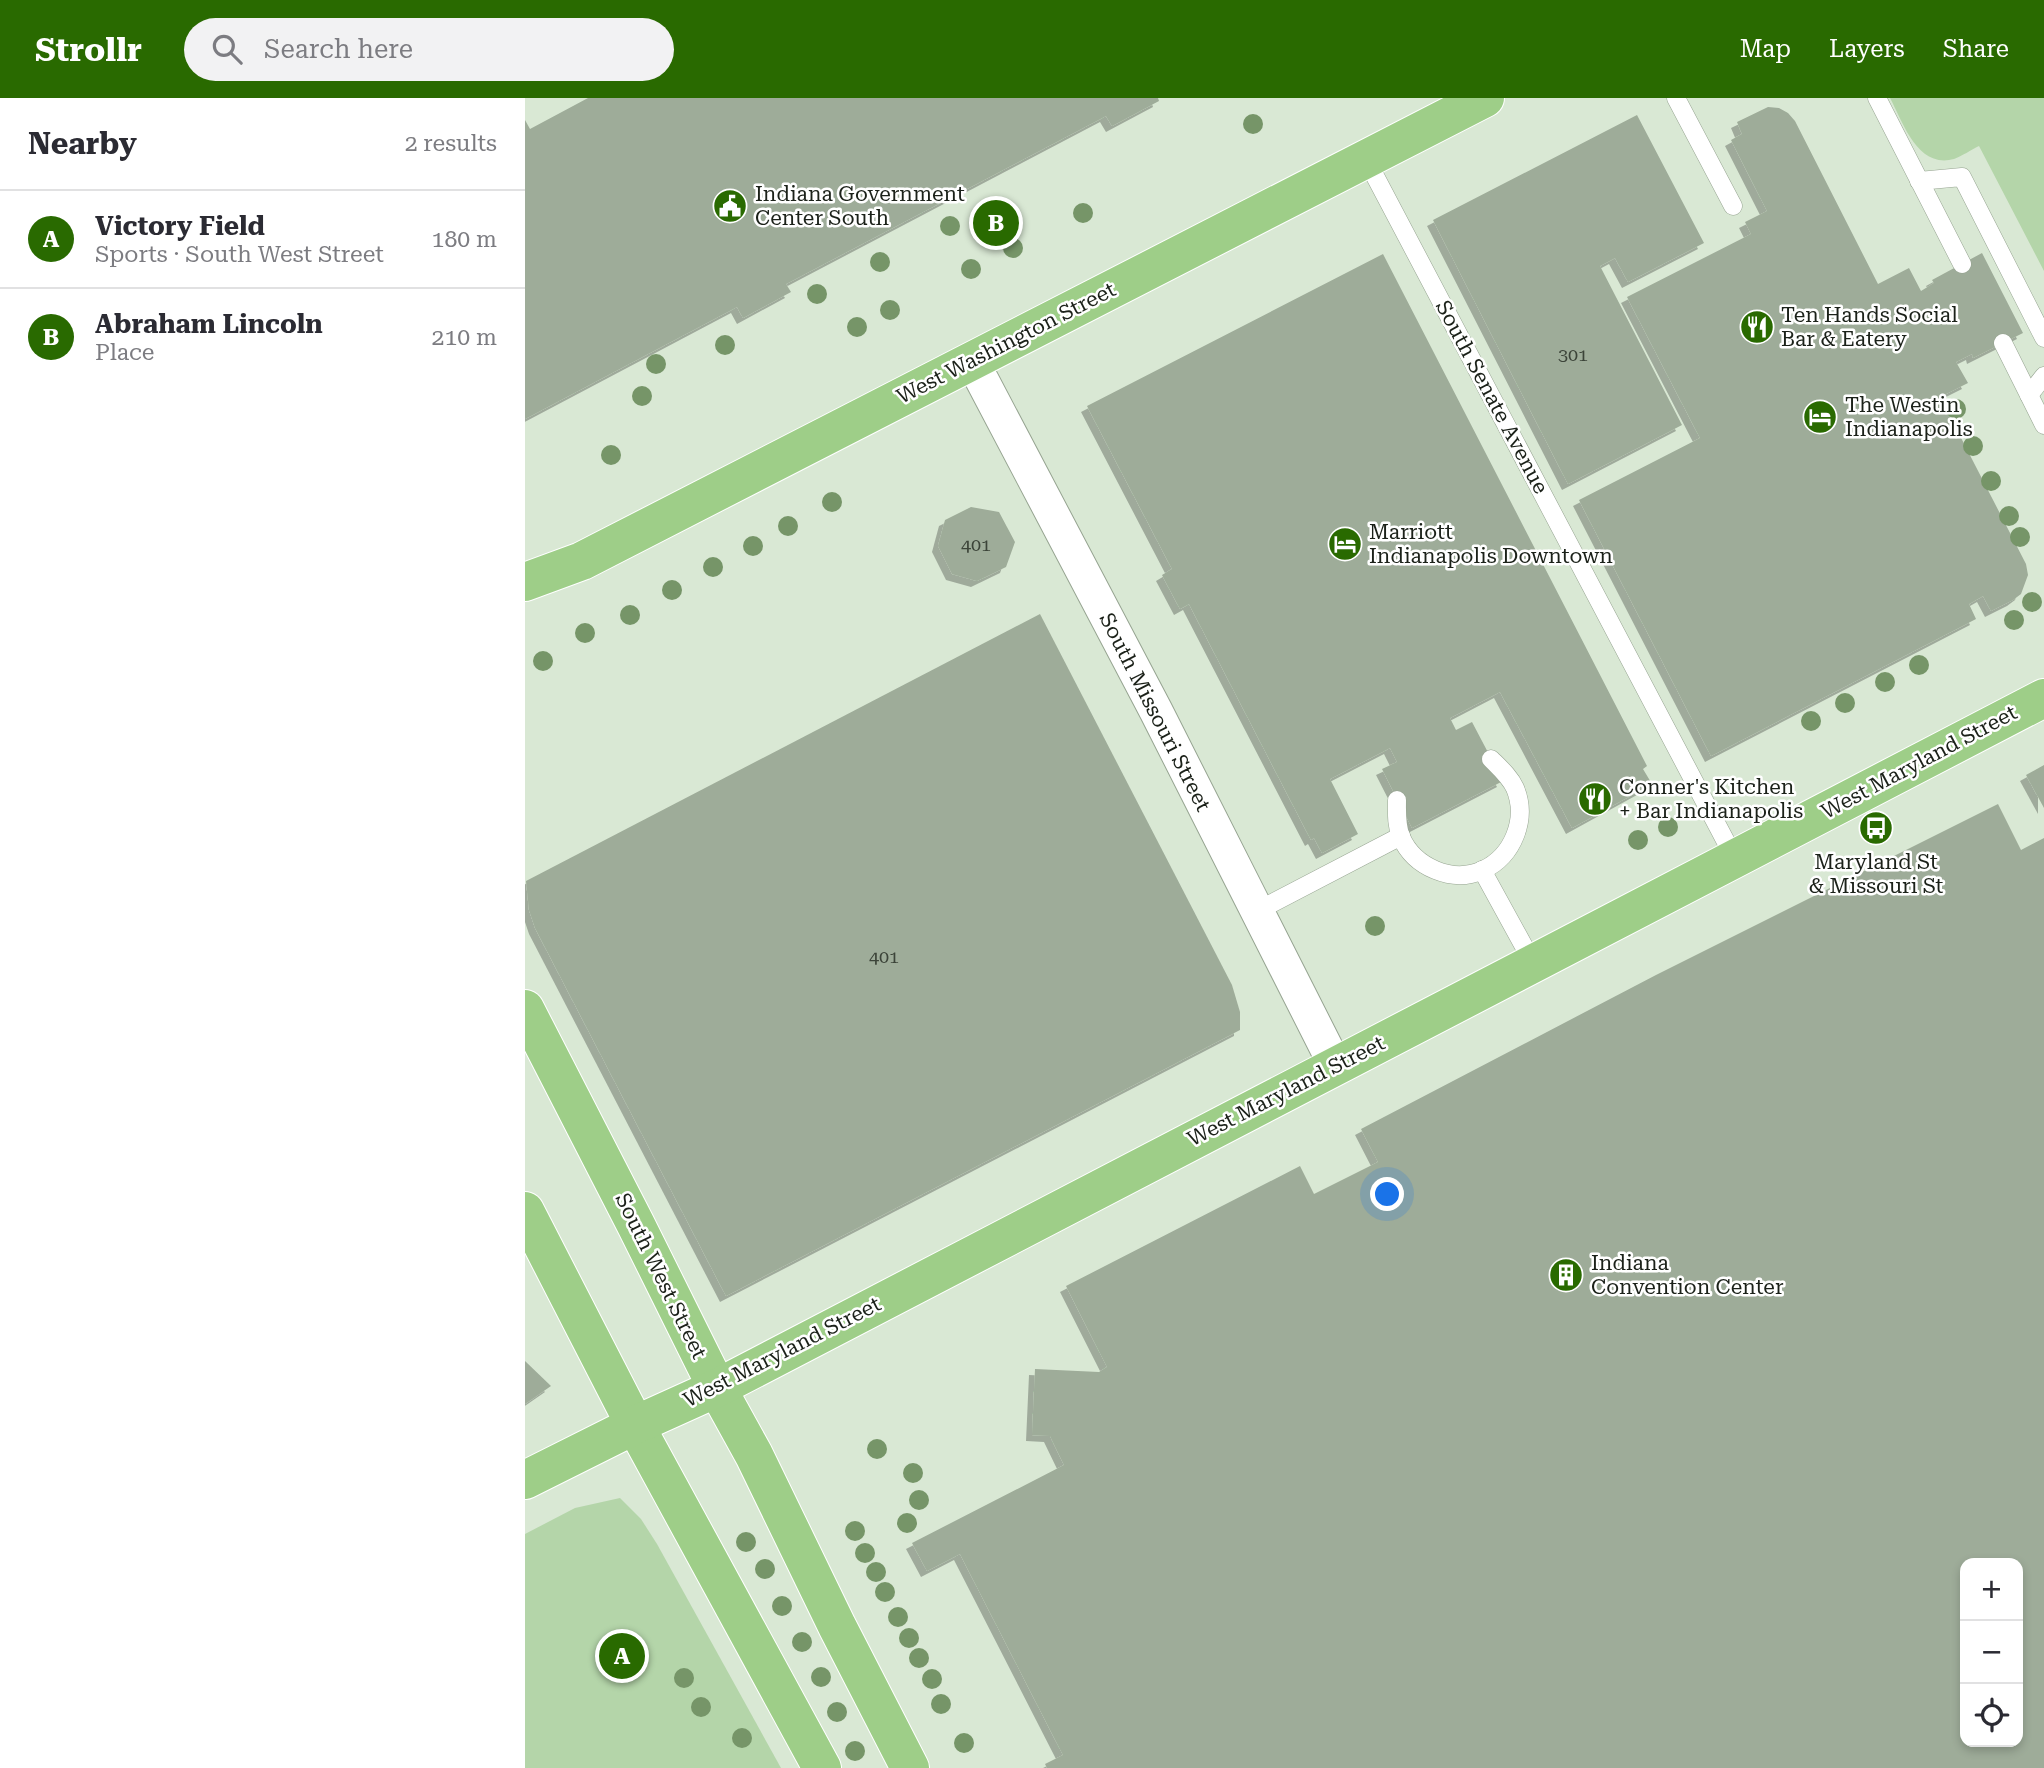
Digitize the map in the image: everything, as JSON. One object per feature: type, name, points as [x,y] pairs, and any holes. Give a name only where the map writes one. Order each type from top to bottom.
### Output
[{"type":"main road","name":"West Washington Street","points":[[525,582],[582,561],[1485,98]]},
{"type":"main road","name":"West Maryland Street","points":[[525,1480],[717,1388],[2044,698]]},
{"type":"main road","name":"South West Street","points":[[525,1009],[717,1388],[754,1455],[910,1768]]},
{"type":"main road","points":[[525,1211],[635,1425],[822,1768]]},
{"type":"street","name":"South Missouri Street","points":[[972,361],[1156,711],[1335,1065]]},
{"type":"lane","points":[[1676,98],[1733,206]]},
{"type":"lane","points":[[1877,98],[1962,264]]},
{"type":"lane","name":"South Senate Avenue","points":[[1366,159],[1735,859]]},
{"type":"lane","points":[[1920,181],[1962,177],[2044,338]]},
{"type":"lane","points":[[2003,343],[2044,425]]},
{"type":"lane","points":[[2029,395],[2044,376]]},
{"type":"lane","points":[[1397,800],[1401,836],[1411,853],[1426,866],[1443,873],[1463,875],[1482,870],[1499,860],[1512,845],[1519,826],[1520,806],[1515,787],[1491,759]]},
{"type":"lane","points":[[1257,911],[1401,836]]},
{"type":"lane","points":[[1482,870],[1533,962]]},
{"type":"green space","points":[[1890,98],[2044,98],[2044,271],[1979,146],[1954,159],[1930,157],[1913,141]]},
{"type":"green space","points":[[620,1498],[641,1519],[657,1544],[781,1768],[525,1768],[525,1534],[575,1508]]},
{"type":"building","name":"Indiana Government Center South","points":[[588,98],[1158,98],[1159,101],[1112,126],[1106,116],[786,284],[791,292],[743,318],[737,307],[525,419],[525,120],[530,129]]},
{"type":"building","name":"The Westin Indianapolis","points":[[1768,107],[1779,108],[1795,121],[1878,284],[1909,268],[1921,291],[1934,283],[1932,280],[1982,253],[2023,333],[1973,358],[1972,354],[1956,362],[1968,383],[1940,397],[2026,564],[2028,575],[2021,594],[2013,600],[1991,611],[1983,596],[1969,604],[1976,619],[1711,756],[1579,500],[1700,438],[1627,297],[1751,234],[1745,222],[1767,211],[1731,140],[1742,134],[1737,122]]},
{"type":"building","points":[[1637,115],[1704,243],[1628,282],[1615,258],[1600,266],[1682,425],[1568,484],[1433,220]]},
{"type":"building","name":"Marriott Indianapolis Downtown","points":[[1383,254],[1647,766],[1643,769],[1652,784],[1572,828],[1500,692],[1450,718],[1456,730],[1472,722],[1503,781],[1412,828],[1382,769],[1397,762],[1390,748],[1330,779],[1358,834],[1322,853],[1314,838],[1311,840],[1189,604],[1180,609],[1162,575],[1172,569],[1087,406]]},
{"type":"building","points":[[971,507],[999,512],[1015,542],[1006,567],[977,581],[952,574],[938,546],[945,520]]},
{"type":"building","points":[[1040,614],[1232,985],[1240,1012],[1240,1030],[726,1296],[535,928],[529,910],[526,881]]},
{"type":"building","points":[[2044,765],[2044,808],[2026,775]]},
{"type":"building","name":"Indiana Convention Center","points":[[1998,804],[2021,850],[2044,838],[2044,1768],[1047,1768],[1045,1764],[1063,1755],[960,1554],[927,1571],[912,1543],[1064,1465],[1050,1436],[1032,1435],[1035,1369],[1099,1372],[1107,1367],[1066,1286],[1300,1166],[1314,1194],[1378,1162],[1361,1129],[1656,975]]},
{"type":"building","points":[[525,1361],[551,1386],[525,1404]]},
{"type":"place","name":"Indiana Government Center South","points":[[730,206]]},
{"type":"place","name":"Abraham Lincoln","points":[[996,223]]},
{"type":"place","name":"Ten Hands Social Bar & Eatery","points":[[1757,327]]},
{"type":"place","name":"The Westin Indianapolis","points":[[1820,417]]},
{"type":"place","name":"Marriott Indianapolis Downtown","points":[[1345,544]]},
{"type":"place","name":"Conner's Kitchen + Bar Indianapolis","points":[[1595,799]]},
{"type":"place","name":"Maryland St & Missouri St","points":[[1876,828]]},
{"type":"place","name":"Indiana Convention Center","points":[[1566,1275]]},
{"type":"place","name":"Victory Field","points":[[622,1656]]}]
